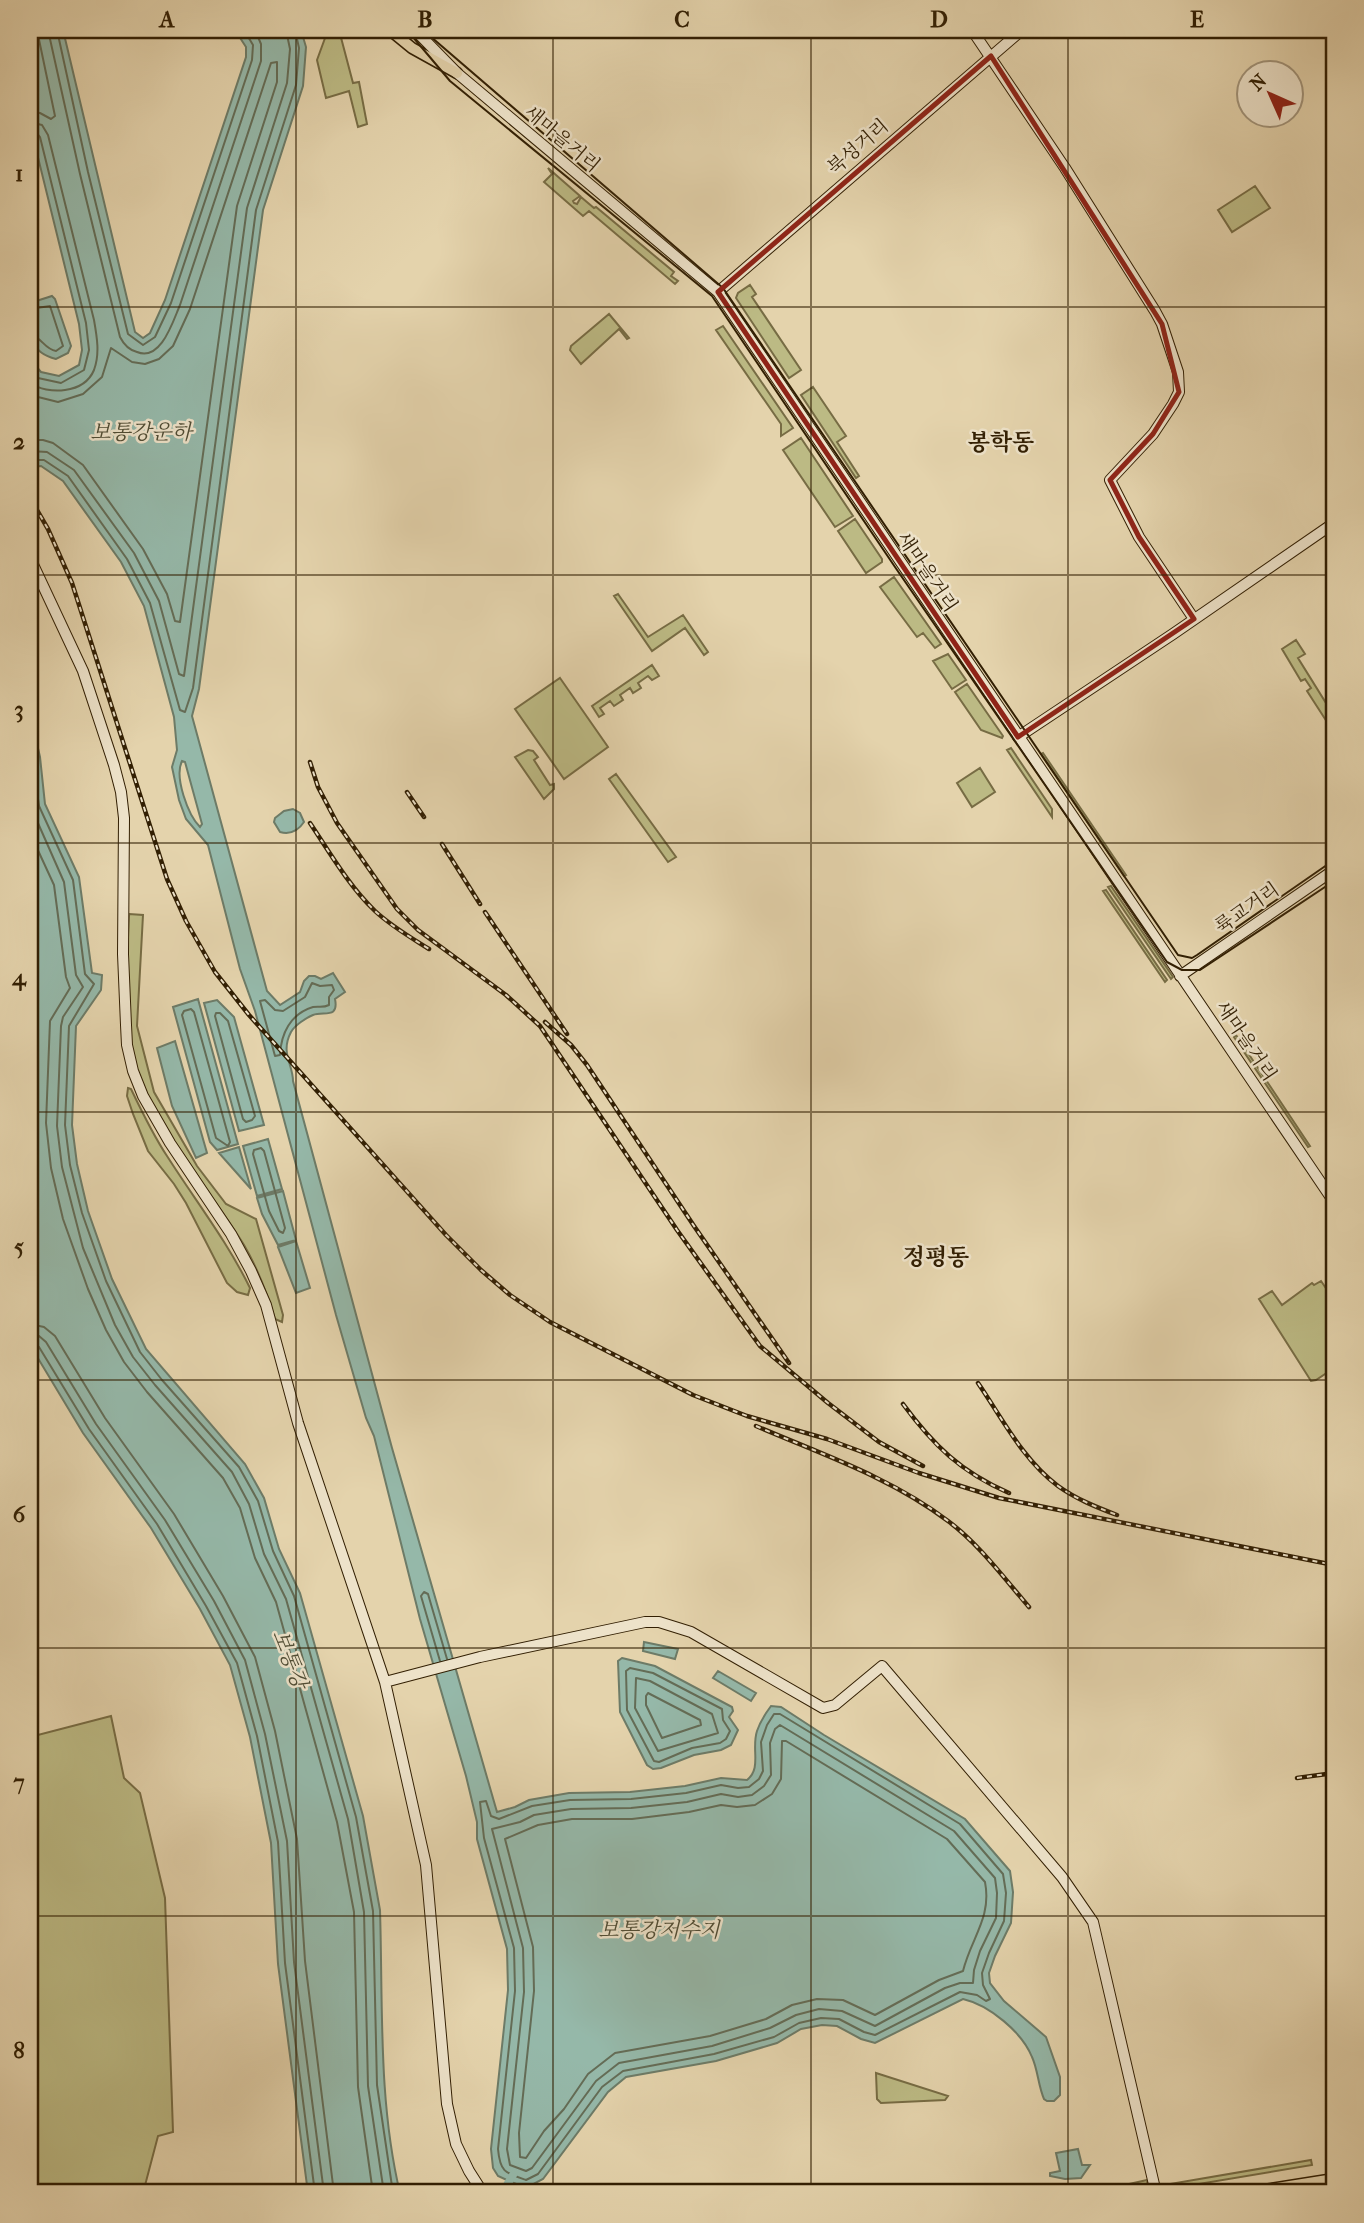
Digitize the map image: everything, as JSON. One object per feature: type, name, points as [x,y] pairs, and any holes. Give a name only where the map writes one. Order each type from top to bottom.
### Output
[{"type":"main road","points":[[390,30],[412,48],[457,73]]},
{"type":"main road","name":"새마을거리","points":[[415,30],[457,73],[718,292],[1334,1202]]},
{"type":"main road","points":[[972,30],[1072,179],[1162,324],[1178,372],[1180,393],[1153,434],[1110,480],[1139,537],[1194,619]]},
{"type":"main road","name":"북성거리","points":[[718,292],[1022,30]]},
{"type":"main road","points":[[1018,737],[1332,528]]},
{"type":"main road","points":[[30,558],[83,671],[121,792],[124,818],[123,954],[127,1035],[133,1070],[142,1096],[231,1234],[266,1305],[298,1423],[385,1682],[426,1865],[447,2104],[456,2144],[483,2193]]},
{"type":"main road","name":"륙교거리","points":[[1180,976],[1334,870]]},
{"type":"main road","points":[[385,1682],[480,1657],[627,1624],[659,1622],[691,1632],[824,1708],[835,1705],[882,1665],[1062,1877],[1093,1922],[1156,2193]]},
{"type":"main road","points":[[1246,2193],[1334,2179]]},
{"type":"highlighted area","points":[[991,56],[1162,324],[1179,392],[1153,434],[1110,480],[1139,537],[1194,619],[1018,737],[718,292]]},
{"type":"shaded area","points":[[328,30],[339,30],[353,83],[359,82],[367,124],[358,127],[349,91],[326,98],[317,60]]},
{"type":"shaded area","points":[[548,168],[580,196],[574,203],[577,204],[581,197],[596,207],[674,272],[671,276],[678,281],[675,284],[589,211],[583,216],[544,182],[552,174]]},
{"type":"shaded area","points":[[1255,186],[1270,208],[1232,232],[1218,210]]},
{"type":"shaded area","points":[[750,285],[756,294],[752,297],[801,370],[789,378],[736,298],[738,293]]},
{"type":"shaded area","points":[[609,314],[629,338],[619,329],[581,364],[570,350],[571,346]]},
{"type":"shaded area","points":[[723,326],[793,428],[781,436],[781,424],[716,330]]},
{"type":"shaded area","points":[[813,387],[846,436],[837,442],[859,476],[856,478],[801,395]]},
{"type":"shaded area","points":[[801,438],[853,516],[835,527],[783,450]]},
{"type":"shaded area","points":[[855,519],[882,559],[882,562],[866,573],[838,531]]},
{"type":"shaded area","points":[[894,577],[941,644],[935,648],[923,633],[917,637],[880,587]]},
{"type":"shaded area","points":[[618,594],[648,637],[683,615],[708,652],[704,655],[685,628],[652,651],[614,596]]},
{"type":"shaded area","points":[[1296,640],[1305,654],[1298,658],[1326,703],[1332,699],[1334,718],[1327,722],[1307,691],[1311,688],[1305,679],[1301,681],[1282,649]]},
{"type":"shaded area","points":[[948,654],[966,680],[952,689],[933,661]]},
{"type":"shaded area","points":[[652,665],[659,676],[652,680],[648,676],[638,683],[641,688],[633,693],[630,688],[620,695],[623,700],[614,706],[610,701],[600,708],[604,714],[599,717],[592,706]]},
{"type":"shaded area","points":[[560,678],[608,747],[564,779],[515,709]]},
{"type":"shaded area","points":[[967,684],[1002,738],[981,730],[955,692]]},
{"type":"shaded area","points":[[1011,748],[1052,809],[1052,817],[1007,750]]},
{"type":"shaded area","points":[[528,750],[538,757],[534,760],[550,785],[554,784],[554,789],[544,799],[515,757]]},
{"type":"shaded area","points":[[1043,753],[1126,875],[1124,876],[1041,754]]},
{"type":"shaded area","points":[[980,768],[995,792],[972,807],[957,783]]},
{"type":"shaded area","points":[[616,774],[676,857],[668,862],[609,779]]},
{"type":"shaded area","points":[[1111,886],[1173,977],[1171,979],[1108,887]]},
{"type":"shaded area","points":[[1106,890],[1167,980],[1165,982],[1103,891]]},
{"type":"shaded area","points":[[129,914],[143,915],[137,1026],[154,1092],[197,1166],[226,1204],[256,1219],[283,1315],[282,1322],[275,1319],[262,1281],[244,1245],[170,1138],[145,1092],[136,1068],[128,1012]]},
{"type":"shaded area","points":[[1236,1035],[1310,1146],[1308,1147],[1234,1037]]},
{"type":"shaded area","points":[[128,1088],[131,1089],[162,1148],[231,1254],[250,1288],[248,1295],[237,1292],[227,1283],[186,1203],[148,1151],[127,1096]]},
{"type":"shaded area","points":[[1321,1281],[1334,1300],[1334,1368],[1311,1381],[1259,1299],[1272,1291],[1282,1305],[1312,1283],[1314,1285]]},
{"type":"shaded area","points":[[111,1716],[124,1778],[140,1793],[165,1898],[173,2132],[158,2136],[143,2193],[30,2193],[30,1737]]},
{"type":"shaded area","points":[[876,2073],[948,2096],[945,2100],[881,2103],[877,2099]]},
{"type":"shaded area","points":[[1311,2160],[1312,2165],[1163,2190],[1158,2186]]},
{"type":"shaded area","points":[[1147,2180],[1149,2193],[1089,2193]]},
{"type":"water","points":[[30,30],[63,30],[135,332],[143,338],[150,333],[165,300],[246,57],[246,47],[235,30],[301,30],[306,47],[303,86],[263,210],[199,689],[192,716],[267,991],[280,1005],[300,992],[309,976],[321,979],[333,973],[345,992],[335,999],[333,1012],[313,1015],[295,1027],[288,1039],[287,1052],[392,1448],[497,1812],[529,1800],[569,1793],[630,1792],[685,1786],[721,1778],[747,1780],[754,1770],[755,1738],[760,1724],[771,1706],[781,1707],[965,1819],[1010,1871],[1013,1892],[1011,1923],[989,1973],[990,1983],[1004,2001],[1046,2037],[1060,2077],[1060,2095],[1054,2101],[1044,2099],[1034,2062],[1013,2029],[994,2013],[963,1999],[875,2043],[837,2026],[822,2025],[801,2029],[777,2043],[716,2061],[626,2077],[608,2092],[543,2179],[526,2188],[498,2176],[493,2168],[491,2149],[508,1990],[507,1949],[477,1839],[477,1822],[466,1776],[420,1619],[374,1436],[366,1418],[336,1315],[208,845],[186,819],[179,800],[172,767],[177,750],[174,717],[144,606],[121,562],[63,481],[41,466],[30,467],[30,359],[41,372],[59,376],[79,365],[82,350],[79,324],[30,125]],"holes":[[[182,761],[185,762],[202,824],[200,827],[187,805],[181,786],[180,768]]]},
{"type":"water","points":[[52,296],[71,346],[68,353],[56,359],[39,351],[31,338],[30,330],[30,303]]},
{"type":"water","name":"보통강","points":[[30,713],[40,757],[45,804],[79,877],[92,973],[102,975],[101,990],[76,1026],[72,1125],[77,1164],[88,1211],[112,1279],[146,1349],[245,1464],[264,1498],[279,1549],[300,1593],[363,1816],[380,1910],[385,2088],[400,2193],[308,2193],[278,1964],[271,1843],[250,1737],[230,1665],[151,1528],[83,1433],[30,1345]]},
{"type":"water","points":[[293,809],[300,813],[304,822],[294,832],[280,832],[274,822],[275,818],[284,811]]},
{"type":"water","points":[[198,999],[238,1144],[217,1150],[210,1142],[173,1007]]},
{"type":"water","points":[[217,1000],[234,1017],[264,1125],[239,1131],[204,1003]]},
{"type":"water","points":[[175,1041],[207,1153],[196,1158],[172,1106],[157,1048]]},
{"type":"water","points":[[268,1139],[282,1189],[257,1196],[243,1146]]},
{"type":"water","points":[[239,1147],[251,1189],[219,1153]]},
{"type":"water","points":[[283,1191],[296,1240],[278,1245],[257,1198]]},
{"type":"water","points":[[296,1241],[310,1288],[296,1293],[278,1247]]},
{"type":"water","points":[[644,1642],[678,1649],[675,1659],[643,1651]]},
{"type":"water","points":[[622,1658],[655,1666],[732,1707],[733,1711],[729,1717],[738,1730],[731,1745],[661,1768],[653,1769],[647,1765],[620,1712],[618,1661]]},
{"type":"water","points":[[718,1671],[756,1693],[751,1701],[713,1678]]},
{"type":"water","points":[[1078,2149],[1082,2165],[1090,2165],[1081,2178],[1050,2176],[1050,2173],[1060,2171],[1056,2153]]},
{"type":"waterway","points":[[502,2193],[513,2175]]},
{"type":"tram line","points":[[407,30],[450,81],[712,296],[1167,962],[1182,970],[1200,970],[1334,881]]},
{"type":"tram line","points":[[423,30],[723,288],[1178,955],[1192,958],[1197,955],[1334,860]]},
{"type":"railway","points":[[30,498],[48,529],[72,583],[167,879],[186,921],[215,972],[249,1015],[446,1235],[510,1295],[550,1322],[693,1395],[747,1416],[827,1439],[919,1473],[999,1498],[1334,1565]]},
{"type":"railway","points":[[310,762],[318,787],[337,823],[397,909],[418,930],[506,995],[540,1026],[677,1230],[760,1346],[879,1442],[923,1466]]},
{"type":"railway","points":[[407,792],[424,817]]},
{"type":"railway","points":[[310,823],[340,869],[375,911],[429,949]]},
{"type":"railway","points":[[442,844],[480,904]]},
{"type":"railway","points":[[485,912],[567,1034]]},
{"type":"railway","points":[[545,1022],[571,1045],[587,1065],[789,1363]]},
{"type":"railway","points":[[978,1383],[1014,1438],[1045,1476],[1072,1495],[1117,1515]]},
{"type":"railway","points":[[903,1404],[926,1433],[963,1467],[1009,1493]]},
{"type":"railway","points":[[756,1426],[879,1479],[926,1505],[970,1540],[1029,1607]]},
{"type":"railway","points":[[1297,1778],[1334,1773]]},
{"type":"district","name":"봉학동","points":[[1001,442]]},
{"type":"district","name":"정평동","points":[[936,1257]]},
{"type":"water label","name":"보통강운하","points":[[141,432]]},
{"type":"water label","name":"보통강저수지","points":[[659,1930]]}]
